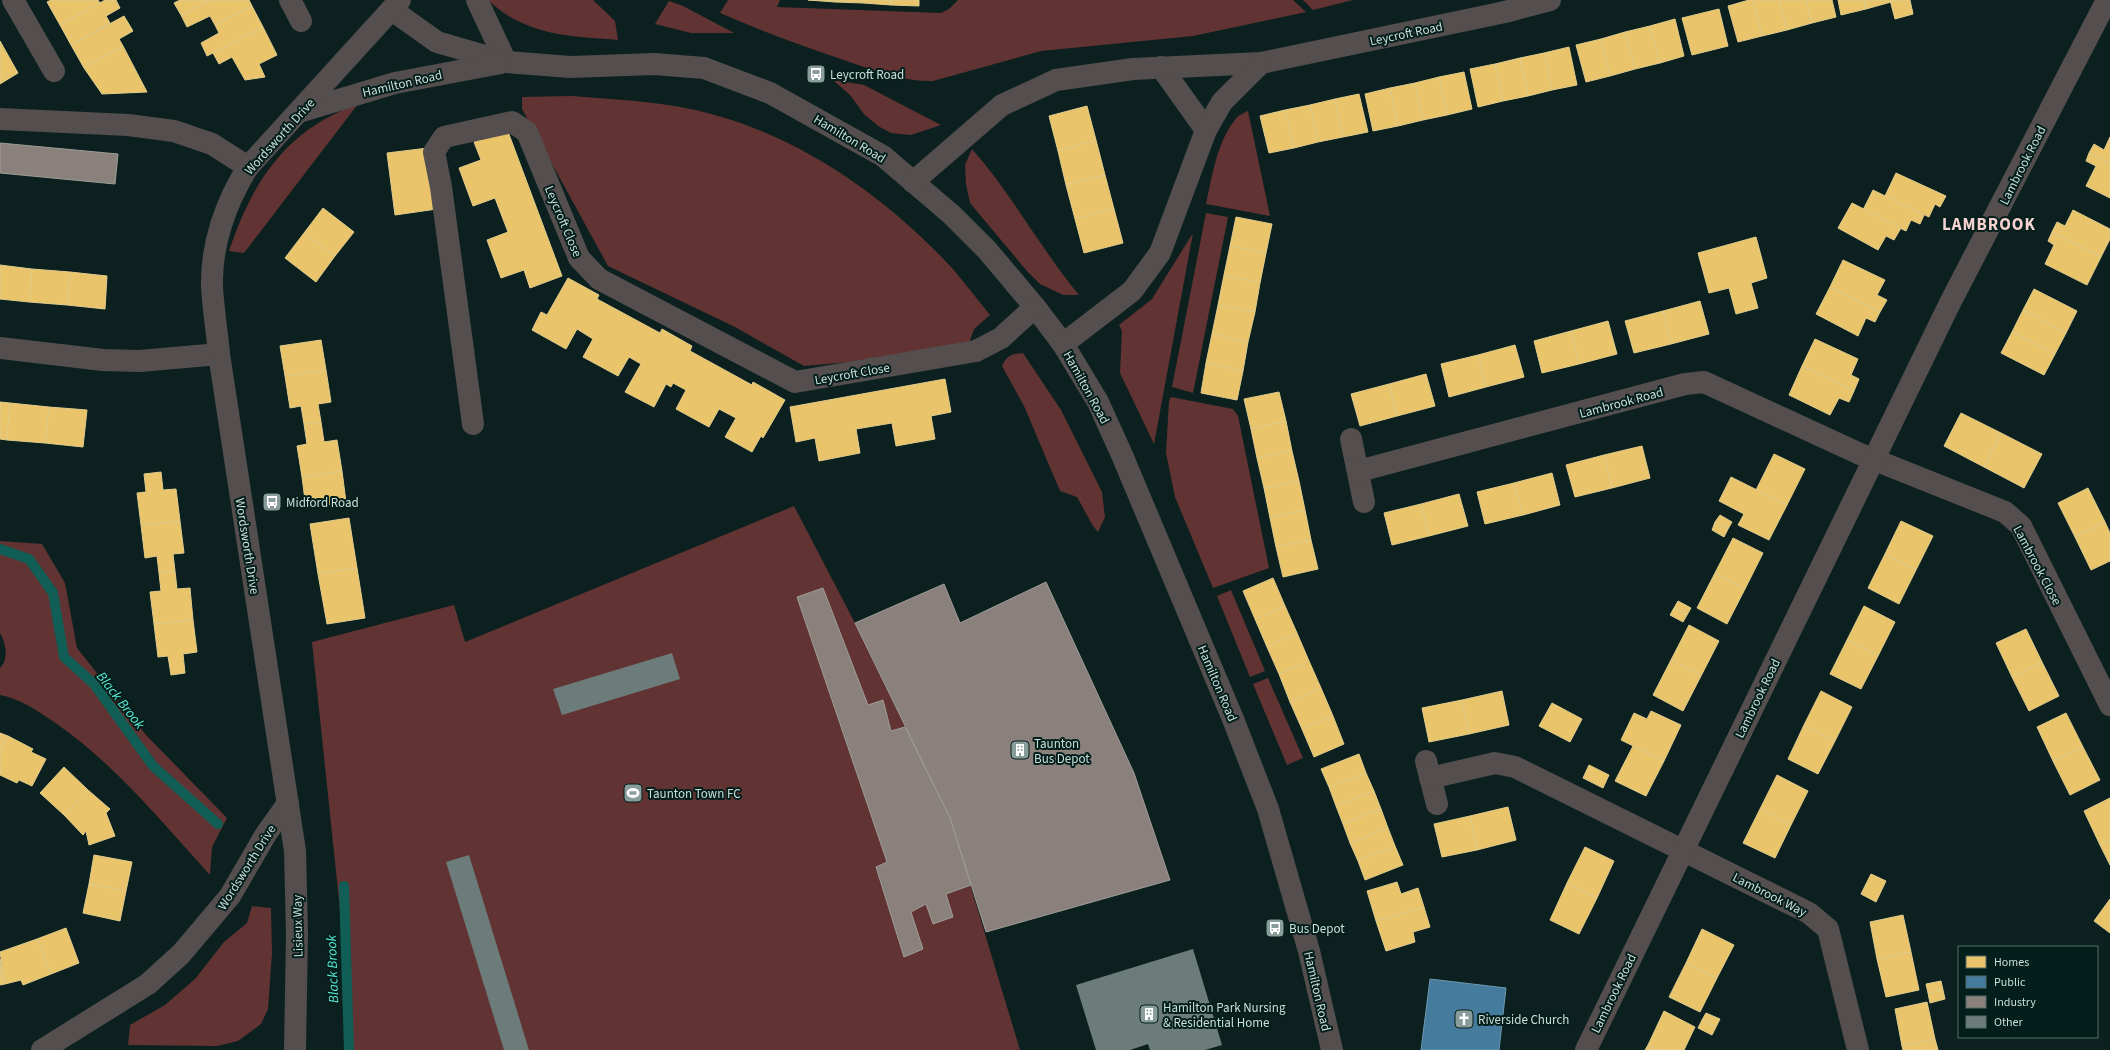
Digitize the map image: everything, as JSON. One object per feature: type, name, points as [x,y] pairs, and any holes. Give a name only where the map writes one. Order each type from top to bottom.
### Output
[{"type":"street","points":[[13,0],[54,71]]},
{"type":"street","points":[[290,0],[301,21]]},
{"type":"street","points":[[477,0],[506,62]]},
{"type":"street","name":"Leycroft Road","points":[[913,182],[1002,105],[1056,80],[1133,69],[1261,63],[1503,6],[1550,0]]},
{"type":"street","name":"Lambrook Road","points":[[1586,1050],[1950,303],[2107,0]]},
{"type":"street","name":"Hamilton Road","points":[[395,3],[437,42],[506,62],[570,67],[654,64],[704,68],[770,93],[843,132],[883,156],[952,215],[987,250],[1035,307],[1063,344],[1098,402],[1122,455],[1233,719],[1265,802],[1309,951],[1332,1050]]},
{"type":"street","name":"Wordsworth Drive","points":[[42,1050],[148,984],[182,954],[230,896],[266,834],[288,803],[219,354],[212,285],[217,238],[231,199],[248,167],[300,112],[395,3]]},
{"type":"street","name":"Hamilton Road","points":[[300,112],[319,104],[395,83],[506,62]]},
{"type":"street","points":[[1063,344],[1132,291],[1160,253],[1206,130],[1222,102],[1261,63]]},
{"type":"street","points":[[1160,67],[1206,130]]},
{"type":"street","points":[[0,119],[128,125],[174,131],[212,144],[248,167]]},
{"type":"street","name":"Leycroft Close","points":[[473,424],[441,186],[434,152],[444,137],[512,122],[527,132],[579,258],[599,279],[795,382],[976,351],[1001,338],[1035,307]]},
{"type":"street","points":[[0,348],[103,360],[140,361],[219,354]]},
{"type":"street","name":"Lambrook Road","points":[[1359,471],[1685,384],[1704,382],[1873,460]]},
{"type":"street","points":[[1351,439],[1359,471],[1364,502]]},
{"type":"street","name":"Lambrook Close","points":[[1873,460],[2005,512],[2021,526],[2110,705]]},
{"type":"street","points":[[1437,804],[1428,769],[1495,763],[1515,767],[1684,851]]},
{"type":"street","name":"Lisieux Way","points":[[288,803],[295,851],[298,934],[295,1050]]},
{"type":"street","name":"Lambrook Way","points":[[1684,851],[1809,913],[1828,929],[1858,1050]]},
{"type":"shaded area","points":[[488,0],[593,0],[615,21],[618,40],[549,32],[517,21],[502,12]]},
{"type":"shaded area","points":[[728,0],[780,0],[777,7],[941,13],[949,9],[958,0],[1293,0],[1306,12],[1193,36],[1041,51],[933,81],[921,81],[888,75],[866,68],[782,38],[720,13]]},
{"type":"shaded area","points":[[1303,0],[1353,0],[1313,10]]},
{"type":"shaded area","points":[[669,1],[683,6],[734,33],[691,33],[655,24]]},
{"type":"shaded area","points":[[833,80],[864,85],[941,125],[911,135],[891,133],[878,126],[864,114],[850,95]]},
{"type":"shaded area","points":[[572,96],[630,100],[688,108],[725,118],[757,129],[819,159],[876,198],[903,220],[952,268],[990,315],[974,329],[966,352],[804,366],[735,327],[608,266],[522,109],[522,97]]},
{"type":"shaded area","points":[[358,104],[244,253],[229,251],[238,225],[249,202],[261,180],[276,161],[292,143],[311,128],[333,115]]},
{"type":"shaded area","points":[[1248,111],[1270,216],[1206,204],[1219,149],[1236,119]]},
{"type":"shaded area","points":[[972,149],[1000,184],[1051,259],[1079,295],[1063,295],[1040,284],[1027,271],[970,203],[966,184],[965,165]]},
{"type":"shaded area","points":[[1206,213],[1228,217],[1193,393],[1172,387]]},
{"type":"shaded area","points":[[1193,233],[1154,444],[1120,373],[1122,331],[1119,325],[1152,299]]},
{"type":"shaded area","points":[[1023,353],[1061,410],[1102,492],[1105,517],[1098,532],[1093,526],[1077,497],[1060,491],[1024,406],[1002,366],[1006,359],[1010,356]]},
{"type":"shaded area","points":[[1171,397],[1233,409],[1238,416],[1269,568],[1213,588],[1175,497],[1166,453],[1169,401]]},
{"type":"shaded area","name":"Taunton Town FC","points":[[794,506],[855,623],[950,818],[1020,1050],[344,1050],[346,967],[312,642],[454,605],[465,642]]},
{"type":"shaded area","points":[[0,541],[42,544],[65,583],[77,648],[146,735],[227,818],[212,847],[210,875],[117,774],[76,738],[35,709],[15,699],[0,695],[0,668],[5,660],[6,651],[4,641],[0,633]]},
{"type":"shaded area","points":[[1231,590],[1265,671],[1250,677],[1217,596]]},
{"type":"shaded area","points":[[1268,678],[1303,758],[1287,765],[1253,684]]},
{"type":"shaded area","points":[[252,906],[271,908],[272,953],[268,1009],[261,1024],[238,1041],[217,1046],[128,1045],[130,1025],[165,1005],[195,979],[224,942],[247,923]]},
{"type":"building: Homes","points":[[51,0],[98,0],[100,3],[60,25],[47,2]]},
{"type":"building: Homes","points":[[105,0],[116,0],[120,8],[106,16],[110,23],[71,45],[60,25]]},
{"type":"building: Homes","points":[[180,0],[211,0],[181,15],[174,3]]},
{"type":"building: Homes","points":[[211,0],[249,0],[252,6],[215,25],[210,16],[187,27],[181,15]]},
{"type":"building: Homes","points":[[808,0],[836,0],[835,2]]},
{"type":"building: Homes","points":[[836,0],[863,0],[863,3],[835,2]]},
{"type":"building: Homes","points":[[863,0],[891,0],[891,5],[863,3]]},
{"type":"building: Homes","points":[[891,0],[919,0],[919,6],[891,5]]},
{"type":"building: Homes","points":[[1753,0],[1762,36],[1738,42],[1728,6]]},
{"type":"building: Homes","points":[[1753,0],[1779,0],[1787,30],[1762,36]]},
{"type":"building: Homes","points":[[1779,0],[1806,0],[1812,23],[1787,30]]},
{"type":"building: Homes","points":[[1806,0],[1832,0],[1836,17],[1812,23]]},
{"type":"building: Homes","points":[[1838,0],[1864,0],[1866,9],[1841,15]]},
{"type":"building: Homes","points":[[1864,0],[1890,0],[1891,2],[1866,9]]},
{"type":"building: Homes","points":[[1890,0],[1910,0],[1913,14],[1895,19]]},
{"type":"building: Homes","points":[[252,6],[263,27],[207,56],[201,43],[219,33],[215,25]]},
{"type":"building: Homes","points":[[1719,9],[1728,46],[1692,55],[1682,18]]},
{"type":"building: Homes","points":[[124,16],[133,31],[119,39],[123,46],[84,68],[71,45]]},
{"type":"building: Homes","points":[[1675,19],[1684,56],[1660,63],[1650,26]]},
{"type":"building: Homes","points":[[1650,26],[1660,63],[1635,69],[1625,32]]},
{"type":"building: Homes","points":[[263,27],[277,55],[259,64],[265,77],[245,80],[232,57],[219,64],[213,53]]},
{"type":"building: Homes","points":[[1625,32],[1635,69],[1610,76],[1601,39]]},
{"type":"building: Homes","points":[[1601,39],[1610,76],[1586,82],[1576,45]]},
{"type":"building: Homes","points":[[0,41],[18,73],[0,84]]},
{"type":"building: Homes","points":[[123,46],[147,92],[102,94],[84,68]]},
{"type":"building: Homes","points":[[1569,47],[1577,85],[1552,90],[1544,53]]},
{"type":"building: Homes","points":[[1544,53],[1552,90],[1528,96],[1520,58]]},
{"type":"building: Homes","points":[[1520,58],[1528,96],[1503,101],[1495,64]]},
{"type":"building: Homes","points":[[1495,64],[1503,101],[1478,107],[1470,69]]},
{"type":"building: Homes","points":[[1464,72],[1472,109],[1447,115],[1439,77]]},
{"type":"building: Homes","points":[[1439,77],[1447,115],[1423,120],[1415,83]]},
{"type":"building: Homes","points":[[1415,83],[1423,120],[1398,126],[1390,88]]},
{"type":"building: Homes","points":[[1390,88],[1398,126],[1373,131],[1365,94]]},
{"type":"building: Homes","points":[[1359,94],[1368,132],[1343,137],[1335,99]]},
{"type":"building: Homes","points":[[1335,99],[1343,137],[1318,142],[1310,105]]},
{"type":"building: Homes","points":[[1310,105],[1318,142],[1294,148],[1285,110]]},
{"type":"building: Homes","points":[[1087,106],[1096,140],[1058,151],[1049,116]]},
{"type":"building: Homes","points":[[1285,110],[1294,148],[1269,153],[1260,116]]},
{"type":"building: Homes","points":[[507,129],[562,276],[530,288],[524,270],[501,278],[487,240],[508,232],[495,198],[473,206],[459,168],[481,160],[474,142]]},
{"type":"building: Homes","points":[[2110,137],[2110,164],[2089,153],[2094,144],[2104,150]]},
{"type":"building: Homes","points":[[1096,140],[1105,175],[1066,185],[1058,151]]},
{"type":"building: Homes","points":[[428,148],[437,209],[395,215],[387,153]]},
{"type":"building: Homes","points":[[2089,153],[2110,164],[2110,198],[2086,186],[2096,166],[2086,161]]},
{"type":"building: Homes","points":[[1896,173],[1946,196],[1940,207],[1935,204],[1929,217],[1885,196]]},
{"type":"building: Homes","points":[[1105,175],[1114,209],[1075,219],[1066,185]]},
{"type":"building: Homes","points":[[1873,190],[1924,215],[1920,224],[1911,220],[1906,231],[1863,210]]},
{"type":"building: Homes","points":[[1852,203],[1901,228],[1894,240],[1886,236],[1878,250],[1838,228]]},
{"type":"building: Homes","points":[[323,208],[354,232],[335,256],[304,233]]},
{"type":"building: Homes","points":[[1114,209],[1123,243],[1084,253],[1075,219]]},
{"type":"building: Homes","points":[[2073,210],[2110,229],[2110,239],[2101,257],[2052,232],[2057,222],[2065,226]]},
{"type":"building: Homes","points":[[1236,217],[1272,224],[1266,253],[1230,246]]},
{"type":"building: Homes","points":[[2052,232],[2101,257],[2087,285],[2045,264],[2054,245],[2048,241]]},
{"type":"building: Homes","points":[[304,233],[335,256],[316,282],[285,258]]},
{"type":"building: Homes","points":[[1756,237],[1767,278],[1751,283],[1758,308],[1736,314],[1729,288],[1709,293],[1698,253]]},
{"type":"building: Homes","points":[[1230,246],[1266,253],[1260,283],[1224,275]]},
{"type":"building: Homes","points":[[1843,260],[1885,280],[1877,295],[1887,300],[1880,312],[1830,287]]},
{"type":"building: Homes","points":[[0,265],[32,269],[29,302],[0,299]]},
{"type":"building: Homes","points":[[32,269],[70,272],[67,305],[29,302]]},
{"type":"building: Homes","points":[[70,272],[107,276],[105,309],[67,305]]},
{"type":"building: Homes","points":[[1224,275],[1260,283],[1255,312],[1218,305]]},
{"type":"building: Homes","points":[[568,278],[599,295],[597,299],[660,333],[662,329],[692,346],[690,351],[752,385],[753,382],[785,400],[763,438],[761,436],[752,452],[725,437],[736,418],[719,409],[709,427],[676,409],[686,390],[673,383],[671,387],[666,384],[654,407],[625,392],[641,364],[629,357],[618,376],[583,357],[593,339],[577,329],[566,349],[532,330],[541,312],[547,315]]},
{"type":"building: Homes","points":[[1830,287],[1880,312],[1875,322],[1866,318],[1858,336],[1816,314]]},
{"type":"building: Homes","points":[[2034,289],[2077,311],[2066,333],[2023,310]]},
{"type":"building: Homes","points":[[1700,301],[1709,334],[1671,344],[1663,311]]},
{"type":"building: Homes","points":[[1218,305],[1255,312],[1248,342],[1212,334]]},
{"type":"building: Homes","points":[[2023,310],[2066,333],[2055,354],[2012,332]]},
{"type":"building: Homes","points":[[1663,311],[1671,344],[1634,353],[1625,321]]},
{"type":"building: Homes","points":[[1608,321],[1617,354],[1579,364],[1571,331]]},
{"type":"building: Homes","points":[[1571,331],[1579,364],[1542,373],[1534,341]]},
{"type":"building: Homes","points":[[2012,332],[2055,354],[2044,375],[2001,353]]},
{"type":"building: Homes","points":[[1212,334],[1248,342],[1243,371],[1206,363]]},
{"type":"building: Homes","points":[[1815,339],[1858,359],[1851,375],[1859,379],[1854,391],[1802,366]]},
{"type":"building: Homes","points":[[321,340],[326,370],[285,376],[280,346]]},
{"type":"building: Homes","points":[[1515,345],[1524,377],[1486,387],[1478,355]]},
{"type":"building: Homes","points":[[1478,355],[1486,387],[1449,397],[1441,364]]},
{"type":"building: Homes","points":[[1206,363],[1243,371],[1237,400],[1201,393]]},
{"type":"building: Homes","points":[[1802,366],[1854,391],[1849,402],[1839,398],[1830,415],[1789,395]]},
{"type":"building: Homes","points":[[326,370],[331,402],[318,404],[321,422],[304,424],[301,406],[290,408],[285,376]]},
{"type":"building: Homes","points":[[1426,374],[1435,406],[1397,416],[1389,384]]},
{"type":"building: Homes","points":[[945,379],[951,412],[931,416],[935,439],[896,446],[892,423],[856,429],[860,453],[819,461],[815,438],[796,442],[790,407]]},
{"type":"building: Homes","points":[[1389,384],[1397,416],[1360,426],[1351,394]]},
{"type":"building: Homes","points":[[1279,392],[1286,421],[1251,429],[1244,399]]},
{"type":"building: Homes","points":[[0,402],[10,403],[7,440],[0,439]]},
{"type":"building: Homes","points":[[10,403],[49,407],[45,443],[7,440]]},
{"type":"building: Homes","points":[[49,407],[87,410],[83,447],[45,443]]},
{"type":"building: Homes","points":[[1961,413],[2001,433],[1984,467],[1944,446]]},
{"type":"building: Homes","points":[[1286,421],[1292,451],[1257,458],[1251,429]]},
{"type":"building: Homes","points":[[321,422],[324,442],[337,440],[342,471],[302,477],[297,446],[307,444],[304,424]]},
{"type":"building: Homes","points":[[2001,433],[2042,454],[2024,488],[1984,467]]},
{"type":"building: Homes","points":[[1642,446],[1650,478],[1612,488],[1604,455]]},
{"type":"building: Homes","points":[[1292,451],[1299,481],[1264,488],[1257,458]]},
{"type":"building: Homes","points":[[1774,454],[1805,469],[1787,505],[1756,490]]},
{"type":"building: Homes","points":[[1604,455],[1612,488],[1575,497],[1566,465]]},
{"type":"building: Homes","points":[[342,471],[346,502],[306,508],[302,477]]},
{"type":"building: Homes","points":[[161,472],[163,490],[176,489],[180,521],[141,525],[137,493],[146,492],[144,474]]},
{"type":"building: Homes","points":[[1552,473],[1560,505],[1523,515],[1514,483]]},
{"type":"building: Homes","points":[[1731,477],[1787,505],[1769,540],[1738,525],[1744,514],[1719,501]]},
{"type":"building: Homes","points":[[1299,481],[1305,510],[1270,518],[1264,488]]},
{"type":"building: Homes","points":[[1514,483],[1523,515],[1485,524],[1477,492]]},
{"type":"building: Homes","points":[[2088,488],[2105,522],[2075,537],[2058,503]]},
{"type":"building: Homes","points":[[1459,494],[1468,526],[1429,536],[1421,504]]},
{"type":"building: Homes","points":[[1421,504],[1429,536],[1392,545],[1384,513]]},
{"type":"building: Homes","points":[[1305,510],[1311,540],[1276,547],[1270,518]]},
{"type":"building: Homes","points":[[1720,515],[1732,522],[1728,529],[1715,522]]},
{"type":"building: Homes","points":[[349,518],[357,568],[318,574],[310,524]]},
{"type":"building: Homes","points":[[180,521],[184,553],[173,554],[175,571],[159,573],[157,556],[145,558],[141,525]]},
{"type":"building: Homes","points":[[1901,521],[1933,536],[1916,570],[1885,554]]},
{"type":"building: Homes","points":[[1715,522],[1728,529],[1724,537],[1712,530]]},
{"type":"building: Homes","points":[[2105,522],[2110,533],[2110,561],[2091,570],[2075,537]]},
{"type":"building: Homes","points":[[1733,538],[1763,553],[1745,589],[1715,573]]},
{"type":"building: Homes","points":[[1311,540],[1318,569],[1283,577],[1276,547]]},
{"type":"building: Homes","points":[[1885,554],[1916,570],[1899,604],[1868,588]]},
{"type":"building: Homes","points":[[357,568],[365,618],[327,624],[318,574]]},
{"type":"building: Homes","points":[[175,571],[177,589],[190,588],[193,620],[154,624],[150,592],[161,591],[159,573]]},
{"type":"building: Homes","points":[[1715,573],[1745,589],[1727,624],[1697,608]]},
{"type":"building: Homes","points":[[1273,578],[1285,606],[1255,619],[1243,591]]},
{"type":"building: Homes","points":[[1678,601],[1691,608],[1687,615],[1674,608]]},
{"type":"building: Homes","points":[[1285,606],[1297,633],[1267,647],[1255,619]]},
{"type":"building: Homes","points":[[1864,606],[1895,622],[1878,656],[1847,640]]},
{"type":"building: Homes","points":[[1674,608],[1687,615],[1683,622],[1670,615]]},
{"type":"building: Homes","points":[[193,620],[197,652],[183,654],[185,673],[171,675],[168,656],[158,657],[154,624]]},
{"type":"building: Homes","points":[[1689,625],[1719,641],[1701,676],[1671,660]]},
{"type":"building: Homes","points":[[2026,629],[2042,662],[2012,677],[1996,643]]},
{"type":"building: Homes","points":[[1297,633],[1309,661],[1279,674],[1267,647]]},
{"type":"building: Homes","points":[[1847,640],[1878,656],[1861,689],[1830,674]]},
{"type":"building: Homes","points":[[1671,660],[1701,676],[1683,711],[1653,695]]},
{"type":"building: Homes","points":[[1309,661],[1321,688],[1290,702],[1279,674]]},
{"type":"building: Homes","points":[[2042,662],[2059,696],[2029,711],[2012,677]]},
{"type":"building: Homes","points":[[1321,688],[1333,716],[1302,729],[1290,702]]},
{"type":"building: Homes","points":[[1502,691],[1509,725],[1469,734],[1462,700]]},
{"type":"building: Homes","points":[[1821,691],[1852,707],[1835,741],[1804,725]]},
{"type":"building: Homes","points":[[1462,700],[1469,734],[1429,742],[1422,708]]},
{"type":"building: Homes","points":[[1552,703],[1582,719],[1570,742],[1539,726]]},
{"type":"building: Homes","points":[[1651,711],[1681,725],[1664,761],[1621,740],[1634,713],[1647,719]]},
{"type":"building: Homes","points":[[2066,713],[2083,747],[2053,761],[2037,727]]},
{"type":"building: Homes","points":[[1333,716],[1344,744],[1314,757],[1302,729]]},
{"type":"building: Homes","points":[[1804,725],[1835,741],[1818,774],[1788,759]]},
{"type":"building: Homes","points":[[0,733],[8,736],[0,751]]},
{"type":"building: Homes","points":[[8,736],[33,749],[31,752],[46,759],[32,786],[19,780],[17,783],[0,775],[0,751]]},
{"type":"building: Homes","points":[[1633,746],[1664,761],[1646,796],[1615,781]]},
{"type":"building: Homes","points":[[2083,747],[2100,780],[2070,795],[2053,761]]},
{"type":"building: Homes","points":[[1359,754],[1366,773],[1329,787],[1321,769]]},
{"type":"building: Homes","points":[[1589,765],[1609,775],[1603,788],[1583,778]]},
{"type":"building: Homes","points":[[64,767],[88,790],[64,815],[40,793]]},
{"type":"building: Homes","points":[[1366,773],[1374,791],[1336,806],[1329,787]]},
{"type":"building: Homes","points":[[1777,775],[1808,791],[1791,825],[1760,809]]},
{"type":"building: Homes","points":[[88,790],[110,809],[106,813],[115,836],[89,845],[86,831],[83,835],[64,815]]},
{"type":"building: Homes","points":[[1374,791],[1381,809],[1343,824],[1336,806]]},
{"type":"building: Homes","points":[[2110,798],[2110,840],[2100,845],[2084,811]]},
{"type":"building: Homes","points":[[1508,807],[1516,840],[1477,850],[1470,816]]},
{"type":"building: Homes","points":[[1381,809],[1388,828],[1350,843],[1343,824]]},
{"type":"building: Homes","points":[[1760,809],[1791,825],[1775,858],[1743,843]]},
{"type":"building: Homes","points":[[1470,816],[1477,850],[1442,857],[1434,824]]},
{"type":"building: Homes","points":[[1388,828],[1395,846],[1358,861],[1350,843]]},
{"type":"building: Homes","points":[[2110,840],[2110,865],[2100,845]]},
{"type":"building: Homes","points":[[1395,846],[1403,865],[1365,880],[1358,861]]},
{"type":"building: Homes","points":[[1585,847],[1614,861],[1597,898],[1567,883]]},
{"type":"building: Homes","points":[[94,855],[132,862],[126,891],[89,884]]},
{"type":"building: Homes","points":[[1871,874],[1886,881],[1876,902],[1861,894]]},
{"type":"building: Homes","points":[[1397,882],[1401,894],[1418,888],[1424,907],[1376,921],[1367,891]]},
{"type":"building: Homes","points":[[1567,883],[1597,898],[1579,934],[1550,920]]},
{"type":"building: Homes","points":[[89,884],[126,891],[120,921],[83,913]]},
{"type":"building: Homes","points":[[2110,899],[2110,933],[2094,921]]},
{"type":"building: Homes","points":[[1424,907],[1430,927],[1413,932],[1415,942],[1386,951],[1376,921]]},
{"type":"building: Homes","points":[[1903,915],[1911,952],[1877,959],[1870,922]]},
{"type":"building: Homes","points":[[66,928],[79,963],[51,974],[37,939]]},
{"type":"building: Homes","points":[[1702,929],[1734,945],[1717,978],[1686,963]]},
{"type":"building: Homes","points":[[37,939],[51,974],[23,985],[21,980],[5,984],[0,952]]},
{"type":"building: Homes","points":[[1911,952],[1919,990],[1886,997],[1877,959]]},
{"type":"building: Homes","points":[[0,959],[5,984],[0,985]]},
{"type":"building: Homes","points":[[1686,963],[1717,978],[1700,1012],[1669,997]]},
{"type":"building: Homes","points":[[1941,981],[1943,990],[1928,993],[1926,984]]},
{"type":"building: Homes","points":[[1943,990],[1945,999],[1930,1003],[1928,993]]},
{"type":"building: Homes","points":[[1927,1002],[1935,1039],[1902,1046],[1895,1009]]},
{"type":"building: Homes","points":[[1664,1011],[1695,1027],[1684,1050],[1658,1050],[1648,1045]]},
{"type":"building: Homes","points":[[1706,1013],[1720,1019],[1716,1027],[1702,1020]]},
{"type":"building: Homes","points":[[1702,1020],[1716,1027],[1712,1035],[1698,1028]]},
{"type":"building: Homes","points":[[1935,1039],[1938,1050],[1903,1050],[1902,1046]]},
{"type":"building: Homes","points":[[1648,1045],[1658,1050],[1645,1050]]},
{"type":"building: Public","name":"Riverside Church","points":[[1430,979],[1506,988],[1499,1050],[1421,1050]]},
{"type":"building: Industry","points":[[0,143],[118,154],[115,184],[0,173]]},
{"type":"building: Industry","name":"Taunton Bus Depot","points":[[1046,582],[1134,773],[1170,880],[986,932],[950,818],[855,623],[944,584],[960,623]]},
{"type":"building: Industry","points":[[823,588],[868,705],[883,700],[891,731],[905,727],[950,818],[971,885],[946,894],[953,917],[933,924],[926,904],[911,912],[923,949],[904,957],[876,867],[887,862],[797,597]]},
{"type":"building: Other","points":[[672,653],[680,679],[562,715],[553,689]]},
{"type":"building: Other","points":[[469,855],[529,1050],[504,1050],[446,862]]},
{"type":"building: Other","name":"Hamilton Park Nursing & Residential Home","points":[[1193,949],[1222,1045],[1205,1050],[1150,1050],[1148,1044],[1130,1050],[1096,1050],[1076,985]]},
{"type":"waterway","name":"Black Brook","points":[[0,549],[29,559],[53,593],[64,657],[94,684],[153,766],[218,824]]},
{"type":"waterway","name":"Black Brook","points":[[344,886],[349,1050]]},
{"type":"place","name":"Leycroft Road","points":[[816,74]]},
{"type":"place","name":"Midford Road","points":[[272,502]]},
{"type":"place","name":"Taunton Bus Depot","points":[[1020,750]]},
{"type":"place","name":"Taunton Town FC","points":[[633,793]]},
{"type":"place","name":"Bus Depot","points":[[1275,928]]},
{"type":"place","name":"Hamilton Park Nursing & Residential Home","points":[[1149,1014]]},
{"type":"place","name":"Riverside Church","points":[[1464,1019]]},
{"type":"district","name":"LAMBROOK","points":[[1989,224]]}]
